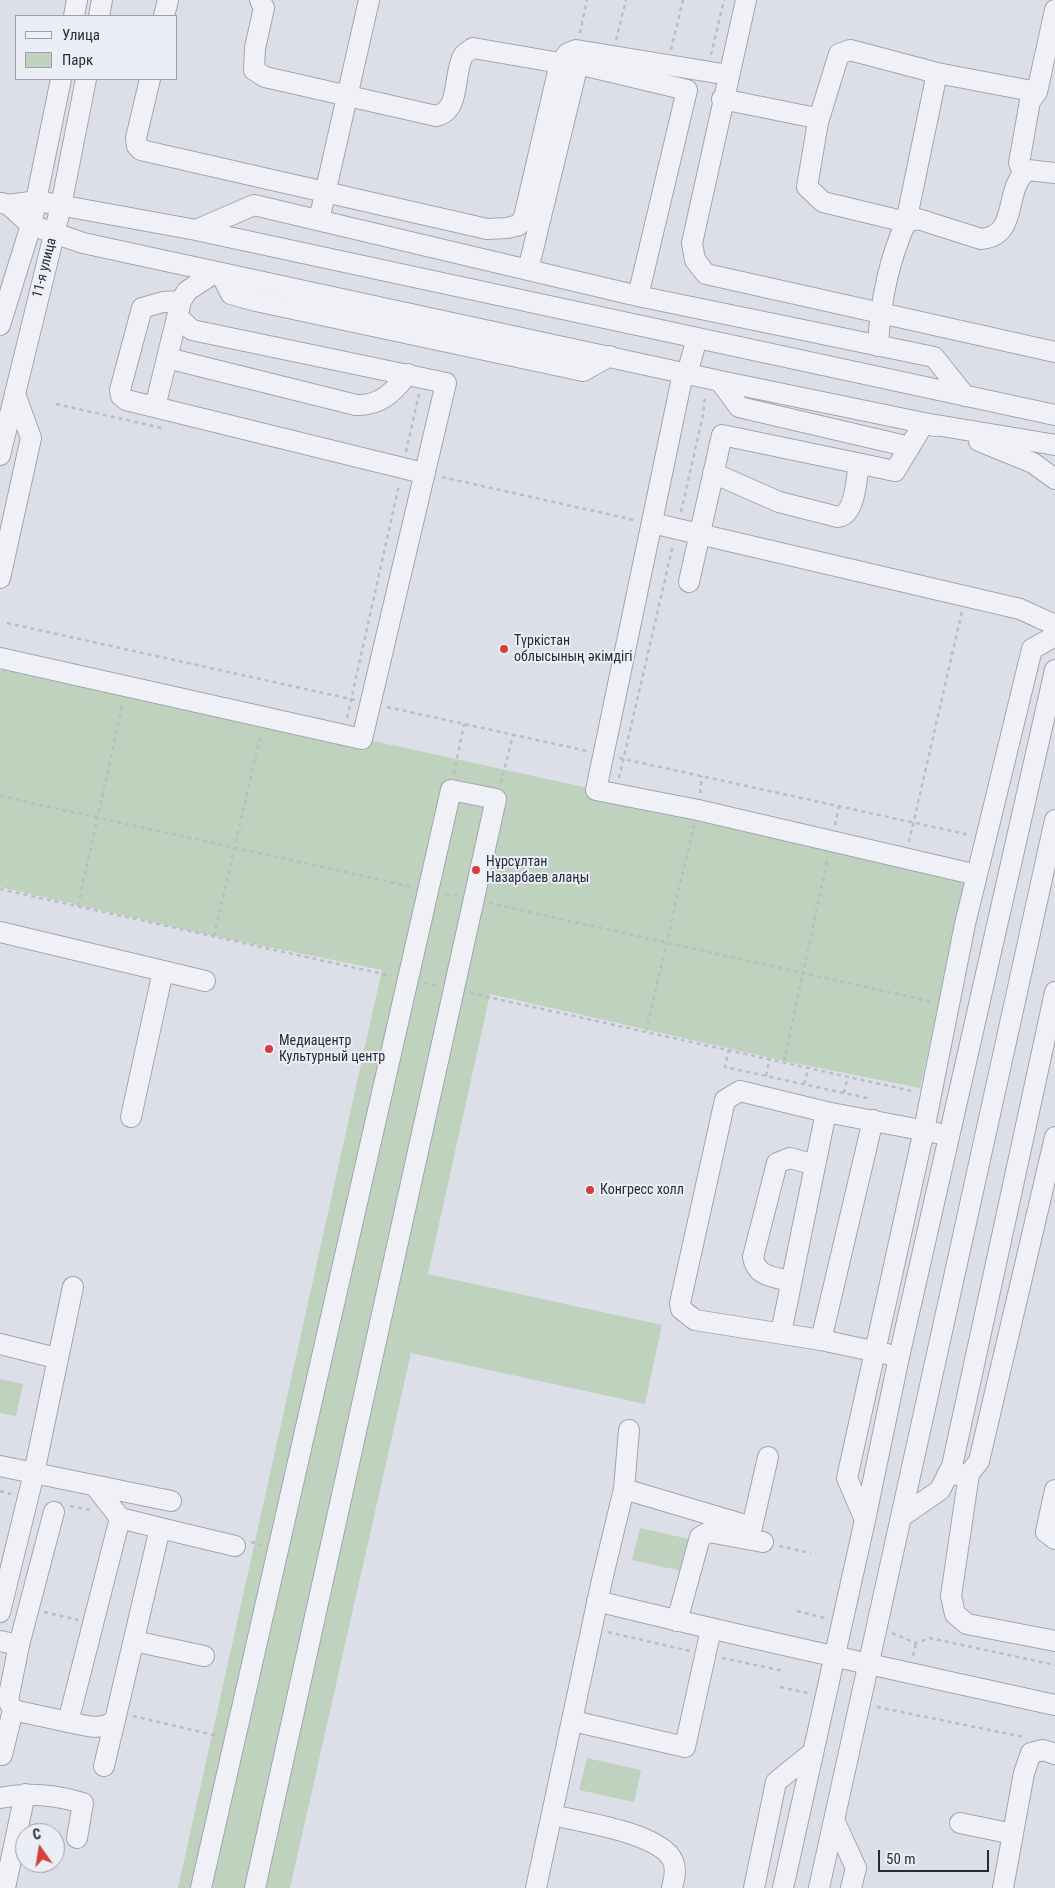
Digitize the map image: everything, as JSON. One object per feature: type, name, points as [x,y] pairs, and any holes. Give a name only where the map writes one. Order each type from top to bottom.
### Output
[{"type":"street","points":[[74,15],[77,0]]},
{"type":"street","points":[[99,15],[102,0]]},
{"type":"street","points":[[164,15],[168,0]]},
{"type":"street","points":[[260,0],[264,8],[255,48],[254,70],[265,77],[436,116],[443,114],[450,107],[464,56],[473,48],[560,63]]},
{"type":"street","points":[[319,220],[369,0]]},
{"type":"street","points":[[746,0],[722,99],[692,243],[695,260],[706,274],[880,311],[1055,352]]},
{"type":"street","points":[[1023,173],[1019,163],[1030,101],[1038,92],[1055,10]]},
{"type":"street","points":[[150,80],[136,138],[137,146],[141,150],[487,229],[519,226],[524,217],[560,63],[568,53],[576,50],[729,75]]},
{"type":"street","points":[[1038,92],[937,73],[850,50],[838,54],[818,122],[807,187],[823,202],[906,222],[918,219],[981,239],[991,238],[1002,231],[1020,176],[1023,173],[1028,170],[1055,173]]},
{"type":"street","points":[[528,270],[578,64],[687,90],[638,296]]},
{"type":"street","points":[[878,346],[880,311],[900,235],[906,222],[937,73]]},
{"type":"street","name":"11-я улица","points":[[0,325],[32,225],[61,80]]},
{"type":"street","name":"11-я улица","points":[[0,455],[60,206],[86,80]]},
{"type":"street","points":[[722,99],[811,117],[818,122]]},
{"type":"street","points":[[4,204],[37,201],[196,230],[1055,415]]},
{"type":"street","points":[[4,204],[32,225],[83,244],[610,356],[714,380],[924,423],[1055,445]]},
{"type":"street","points":[[196,230],[254,205],[638,296],[934,357],[966,396]]},
{"type":"street","points":[[155,407],[179,308],[187,291],[219,273]]},
{"type":"street","points":[[0,658],[362,739],[361,701],[424,473],[446,383],[192,330],[179,308],[163,302],[142,308],[120,390],[121,396],[126,400],[424,473]]},
{"type":"street","points":[[697,338],[685,373],[596,790],[698,810],[978,874]]},
{"type":"street","points":[[167,358],[356,405],[368,406],[382,401],[415,376]]},
{"type":"street","points":[[714,380],[739,407],[910,447]]},
{"type":"street","points":[[0,578],[31,438],[15,394]]},
{"type":"street","points":[[780,447],[785,418]]},
{"type":"street","points":[[689,582],[722,435],[895,471],[924,423]]},
{"type":"street","points":[[924,423],[992,446],[1033,463],[1055,479]]},
{"type":"street","points":[[713,473],[779,502],[838,517],[843,516],[850,508],[859,464]]},
{"type":"street","points":[[652,524],[1020,609],[1055,625]]},
{"type":"street","points":[[865,1520],[847,1478],[978,874],[1032,649],[1055,636]]},
{"type":"street","points":[[783,1888],[843,1622],[899,1357],[951,1135],[1055,670]]},
{"type":"street","points":[[201,1888],[451,790],[496,798],[254,1888]]},
{"type":"street","points":[[819,1888],[1055,820]]},
{"type":"street","points":[[0,932],[205,981]]},
{"type":"street","points":[[131,1117],[163,971]]},
{"type":"street","points":[[901,1517],[940,1490],[952,1466],[1046,1073],[1055,992]]},
{"type":"street","points":[[899,1357],[875,1350],[821,1340],[694,1320],[681,1309],[680,1303],[725,1100],[740,1091],[826,1112],[951,1135]]},
{"type":"street","points":[[781,1333],[826,1112]]},
{"type":"street","points":[[821,1340],[873,1120]]},
{"type":"street","points":[[1055,1137],[980,1461],[969,1474],[951,1596],[954,1614],[967,1624],[1055,1641]]},
{"type":"street","points":[[791,1281],[764,1275],[757,1269],[753,1256],[777,1163],[790,1158],[815,1165]]},
{"type":"street","points":[[0,1612],[4,1582],[34,1473],[56,1358],[73,1286]]},
{"type":"street","points":[[0,1344],[56,1358]]},
{"type":"street","points":[[536,1888],[597,1601],[624,1489],[629,1430]]},
{"type":"street","points":[[624,1489],[752,1527],[768,1457]]},
{"type":"street","points":[[0,1466],[171,1501]]},
{"type":"street","points":[[947,1475],[969,1474]]},
{"type":"street","points":[[95,1486],[120,1518],[235,1546]]},
{"type":"street","points":[[1055,1490],[1046,1532],[1055,1539]]},
{"type":"street","points":[[2,1755],[13,1710],[8,1700],[10,1643],[54,1512]]},
{"type":"street","points":[[68,1722],[120,1518]]},
{"type":"street","points":[[104,1766],[160,1528]]},
{"type":"street","points":[[677,1621],[700,1537],[709,1532],[763,1542]]},
{"type":"street","points":[[597,1601],[711,1630],[1055,1705]]},
{"type":"street","points":[[573,1721],[685,1747],[711,1630]]},
{"type":"street","points":[[134,1642],[204,1656]]},
{"type":"street","points":[[13,1710],[96,1728],[107,1727],[116,1716]]},
{"type":"street","points":[[1003,1888],[1024,1773],[1031,1753],[1043,1750],[1055,1754]]},
{"type":"street","points":[[754,1888],[776,1782],[814,1752]]},
{"type":"street","points":[[0,1798],[25,1794],[62,1797],[83,1803],[77,1838]]},
{"type":"street","points":[[5,1888],[25,1794]]},
{"type":"street","points":[[552,1815],[636,1836],[662,1847],[673,1860],[676,1870],[672,1888]]},
{"type":"street","points":[[834,1820],[856,1868],[851,1888]]},
{"type":"street","points":[[960,1823],[1013,1834]]},
{"type":"path","points":[[576,50],[587,0]]},
{"type":"path","points":[[612,56],[626,0]]},
{"type":"path","points":[[668,65],[683,0]]},
{"type":"path","points":[[707,72],[724,0]]},
{"type":"path","points":[[344,735],[361,701],[402,468],[415,376]]},
{"type":"path","points":[[615,794],[703,415],[714,380]]},
{"type":"path","points":[[424,473],[652,524]]},
{"type":"path","points":[[905,858],[966,596]]},
{"type":"path","points":[[7,624],[970,835]]},
{"type":"path","points":[[78,906],[126,686]]},
{"type":"path","points":[[214,936],[264,717]]},
{"type":"path","points":[[451,790],[464,724]]},
{"type":"path","points":[[496,798],[513,735]]},
{"type":"path","points":[[646,1031],[698,810]]},
{"type":"path","points":[[784,1061],[832,840]]},
{"type":"path","points":[[729,1049],[725,1067],[867,1098],[873,1120]]},
{"type":"path","points":[[766,1076],[770,1058]]},
{"type":"path","points":[[804,1084],[809,1067]]},
{"type":"path","points":[[844,1093],[848,1076]]},
{"type":"path","points":[[763,1542],[811,1553]]},
{"type":"path","points":[[797,1612],[843,1622]]},
{"type":"path","points":[[876,1628],[894,1633],[916,1643],[930,1638],[1055,1665]]},
{"type":"path","points":[[780,1687],[825,1696]]},
{"type":"path","points":[[860,1703],[1026,1737]]},
{"type":"path","points":[[116,1716],[235,1739]]},
{"type":"green space","points":[[3,660],[968,871],[920,1088],[784,1061],[490,994],[428,1274],[662,1325],[645,1404],[411,1353],[290,1888],[178,1888],[382,970],[214,936],[0,887],[0,674]]},
{"type":"green space","points":[[0,1379],[23,1384],[16,1416],[0,1413]]},
{"type":"green space","points":[[640,1528],[694,1540],[686,1572],[632,1560]]},
{"type":"green space","points":[[587,1758],[641,1770],[634,1802],[579,1790]]},
{"type":"place","name":"Түркістан облысының әкімдігі","points":[[504,649]]},
{"type":"place","name":"Нұрсұлтан Назарбаев алаңы","points":[[476,870]]},
{"type":"place","name":"Медиацентр Культурный центр","points":[[269,1049]]},
{"type":"place","name":"Конгресс холл","points":[[590,1190]]}]
